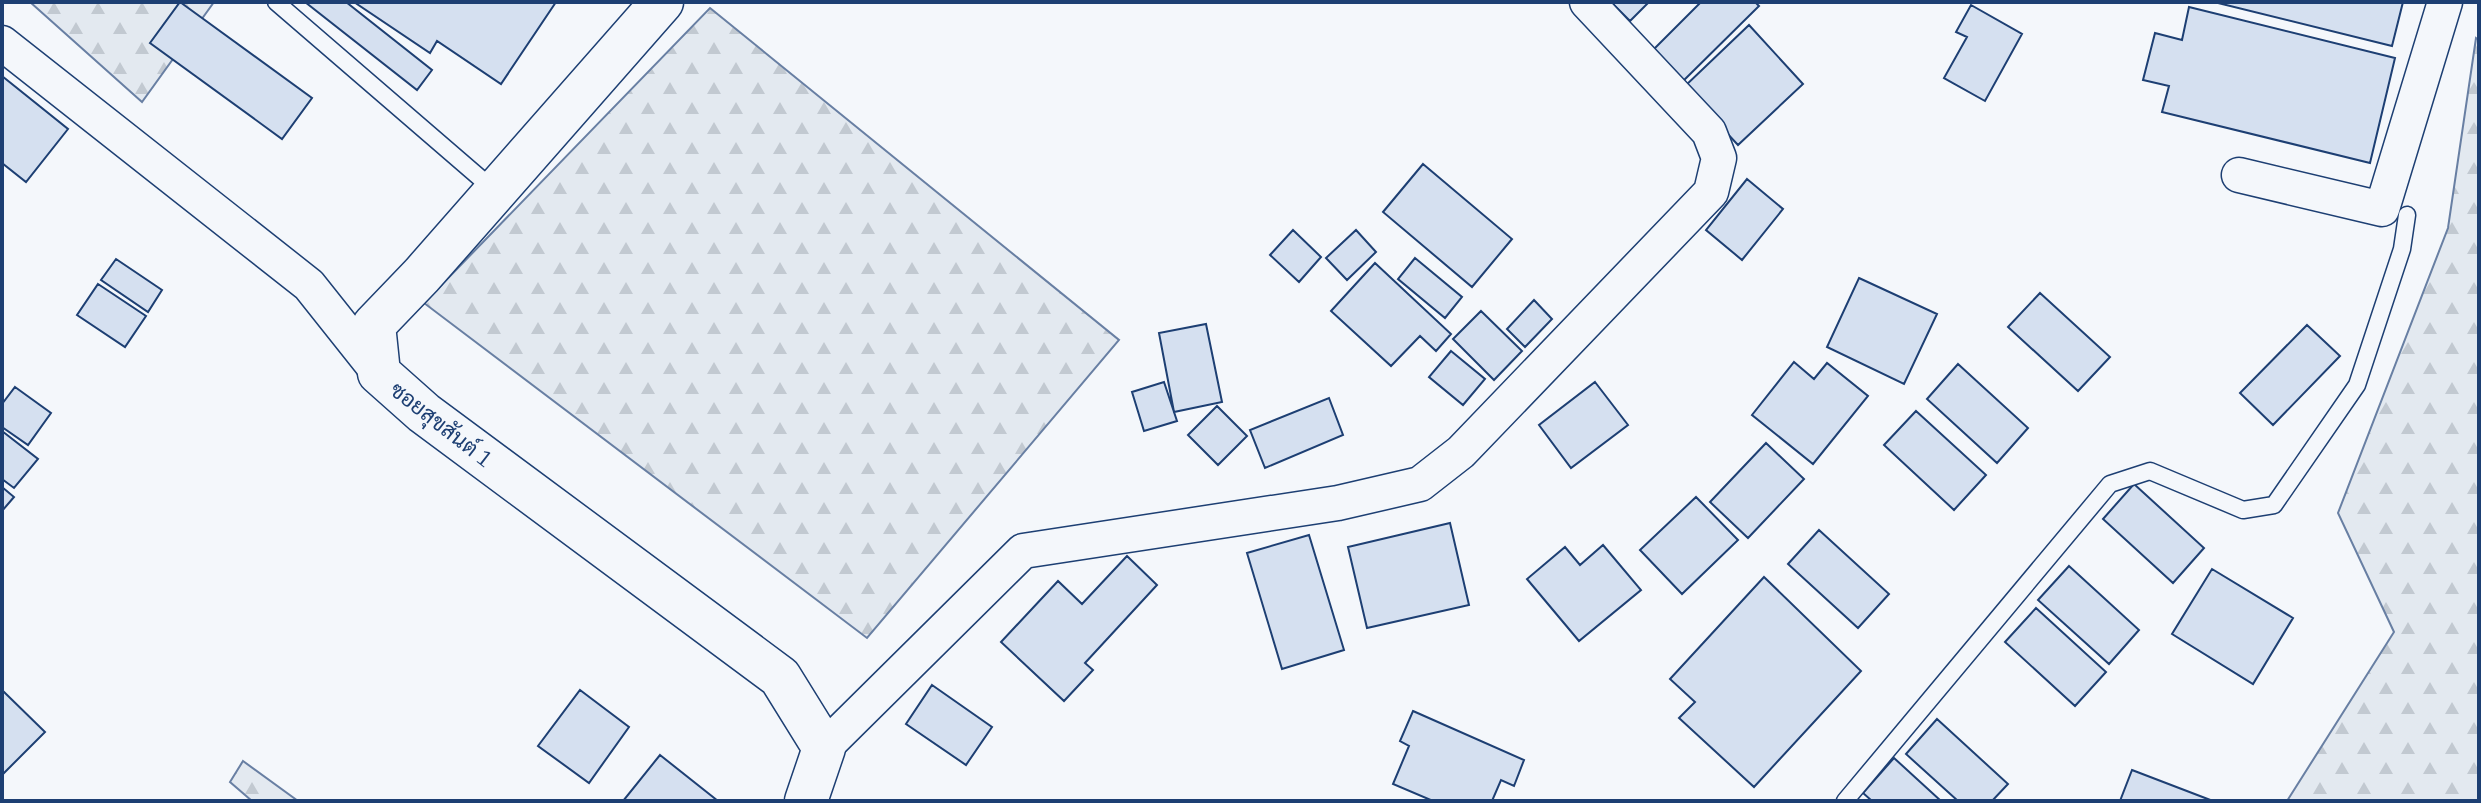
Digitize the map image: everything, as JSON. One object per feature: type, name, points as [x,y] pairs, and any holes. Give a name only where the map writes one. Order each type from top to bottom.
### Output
[{"type":"street","name":"ซอยสุขสันต์ 1","points":[[662,2],[422,275],[374,325],[379,373],[424,413],[780,677],[824,748]]},
{"type":"street","points":[[806,801],[824,748],[1023,551],[1366,497],[1420,484],[1461,452],[1711,192],[1719,158],[1709,132],[1587,2]]},
{"type":"street","points":[[2239,175],[2382,209],[2445,2]]},
{"type":"street","points":[[2,43],[309,285],[379,373]]},
{"type":"lane","points":[[276,2],[495,191]]},
{"type":"lane","points":[[1845,801],[2110,484],[2150,471],[2243,510],[2274,505],[2357,385],[2402,249],[2407,215]]},
{"type":"green space","points":[[30,2],[214,2],[142,102]]},
{"type":"green space","points":[[710,8],[1119,340],[867,638],[424,303]]},
{"type":"green space","points":[[2476,38],[2479,40],[2479,801],[2287,801],[2394,632],[2338,513],[2448,228]]},
{"type":"green space","points":[[243,761],[298,801],[252,801],[230,782]]},
{"type":"building","points":[[180,2],[312,98],[282,139],[150,43]]},
{"type":"building","points":[[305,2],[346,2],[432,70],[417,90]]},
{"type":"building","points":[[354,2],[556,2],[501,84],[437,41],[430,53]]},
{"type":"building","points":[[1611,2],[1649,2],[1630,21]]},
{"type":"building","points":[[1701,2],[1755,2],[1759,6],[1674,90],[1644,59]]},
{"type":"building","points":[[2214,2],[2403,2],[2392,46]]},
{"type":"building","points":[[1971,5],[2022,34],[1985,101],[1944,78],[1967,37],[1956,32]]},
{"type":"building","points":[[2189,7],[2395,58],[2370,163],[2162,112],[2169,86],[2143,80],[2155,33],[2182,40]]},
{"type":"building","points":[[1749,25],[1803,84],[1738,145],[1684,87]]},
{"type":"building","points":[[2,76],[68,129],[26,182],[2,163]]},
{"type":"building","points":[[1423,164],[1512,239],[1472,287],[1383,212]]},
{"type":"building","points":[[1747,179],[1783,209],[1742,260],[1706,230]]},
{"type":"building","points":[[1293,230],[1321,257],[1299,282],[1270,255]]},
{"type":"building","points":[[1356,230],[1376,252],[1347,280],[1326,258]]},
{"type":"building","points":[[1415,258],[1462,297],[1445,318],[1398,279]]},
{"type":"building","points":[[116,259],[162,290],[148,312],[101,280]]},
{"type":"building","points":[[1375,263],[1451,334],[1436,351],[1420,336],[1391,366],[1331,311]]},
{"type":"building","points":[[1859,278],[1937,314],[1904,384],[1827,347]]},
{"type":"building","points":[[98,284],[146,316],[125,347],[77,315]]},
{"type":"building","points":[[2040,293],[2110,357],[2078,391],[2008,327]]},
{"type":"building","points":[[1534,300],[1552,319],[1525,347],[1507,329]]},
{"type":"building","points":[[1481,311],[1522,351],[1494,380],[1453,339]]},
{"type":"building","points":[[1206,324],[1222,402],[1174,412],[1159,333]]},
{"type":"building","points":[[2307,325],[2340,356],[2273,425],[2240,393]]},
{"type":"building","points":[[1451,351],[1485,379],[1463,405],[1429,377]]},
{"type":"building","points":[[1794,362],[1814,379],[1827,363],[1868,396],[1813,464],[1752,415]]},
{"type":"building","points":[[1958,364],[2028,428],[1997,463],[1927,399]]},
{"type":"building","points":[[1164,382],[1177,421],[1144,431],[1132,392]]},
{"type":"building","points":[[1595,382],[1628,425],[1571,468],[1539,425]]},
{"type":"building","points":[[15,387],[51,413],[28,445],[2,427],[2,404]]},
{"type":"building","points":[[1329,398],[1343,435],[1265,468],[1250,430]]},
{"type":"building","points":[[1217,406],[1247,436],[1218,465],[1188,435]]},
{"type":"building","points":[[1916,411],[1986,475],[1954,510],[1884,445]]},
{"type":"building","points":[[2,431],[38,459],[14,488],[2,479]]},
{"type":"building","points":[[1766,443],[1804,479],[1748,538],[1710,502]]},
{"type":"building","points":[[2134,484],[2204,548],[2173,583],[2103,519]]},
{"type":"building","points":[[2,487],[14,497],[2,511]]},
{"type":"building","points":[[1696,497],[1738,540],[1682,594],[1640,550]]},
{"type":"building","points":[[1450,523],[1469,605],[1367,628],[1348,547]]},
{"type":"building","points":[[1819,530],[1889,594],[1858,628],[1788,564]]},
{"type":"building","points":[[1309,535],[1344,650],[1282,669],[1247,553]]},
{"type":"building","points":[[1603,545],[1641,590],[1579,641],[1527,579],[1565,547],[1580,565]]},
{"type":"building","points":[[1127,556],[1157,585],[1085,663],[1093,670],[1064,701],[1001,642],[1058,581],[1082,604]]},
{"type":"building","points":[[2069,566],[2139,630],[2109,664],[2038,600]]},
{"type":"building","points":[[2212,569],[2293,618],[2253,684],[2172,634]]},
{"type":"building","points":[[1764,577],[1861,671],[1754,787],[1679,718],[1695,702],[1670,679]]},
{"type":"building","points":[[2036,608],[2106,672],[2075,706],[2005,642]]},
{"type":"building","points":[[932,685],[992,727],[966,765],[906,724]]},
{"type":"building","points":[[2,690],[45,732],[2,775]]},
{"type":"building","points":[[580,690],[629,727],[589,783],[538,746]]},
{"type":"building","points":[[1413,711],[1524,760],[1514,786],[1501,780],[1492,801],[1433,801],[1393,784],[1409,746],[1400,741]]},
{"type":"building","points":[[1937,719],[2008,784],[1992,801],[1958,801],[1906,754]]},
{"type":"building","points":[[660,755],[718,801],[623,801]]},
{"type":"building","points":[[1894,758],[1941,801],[1872,801],[1863,793]]},
{"type":"building","points":[[2132,770],[2213,801],[2120,801]]}]
